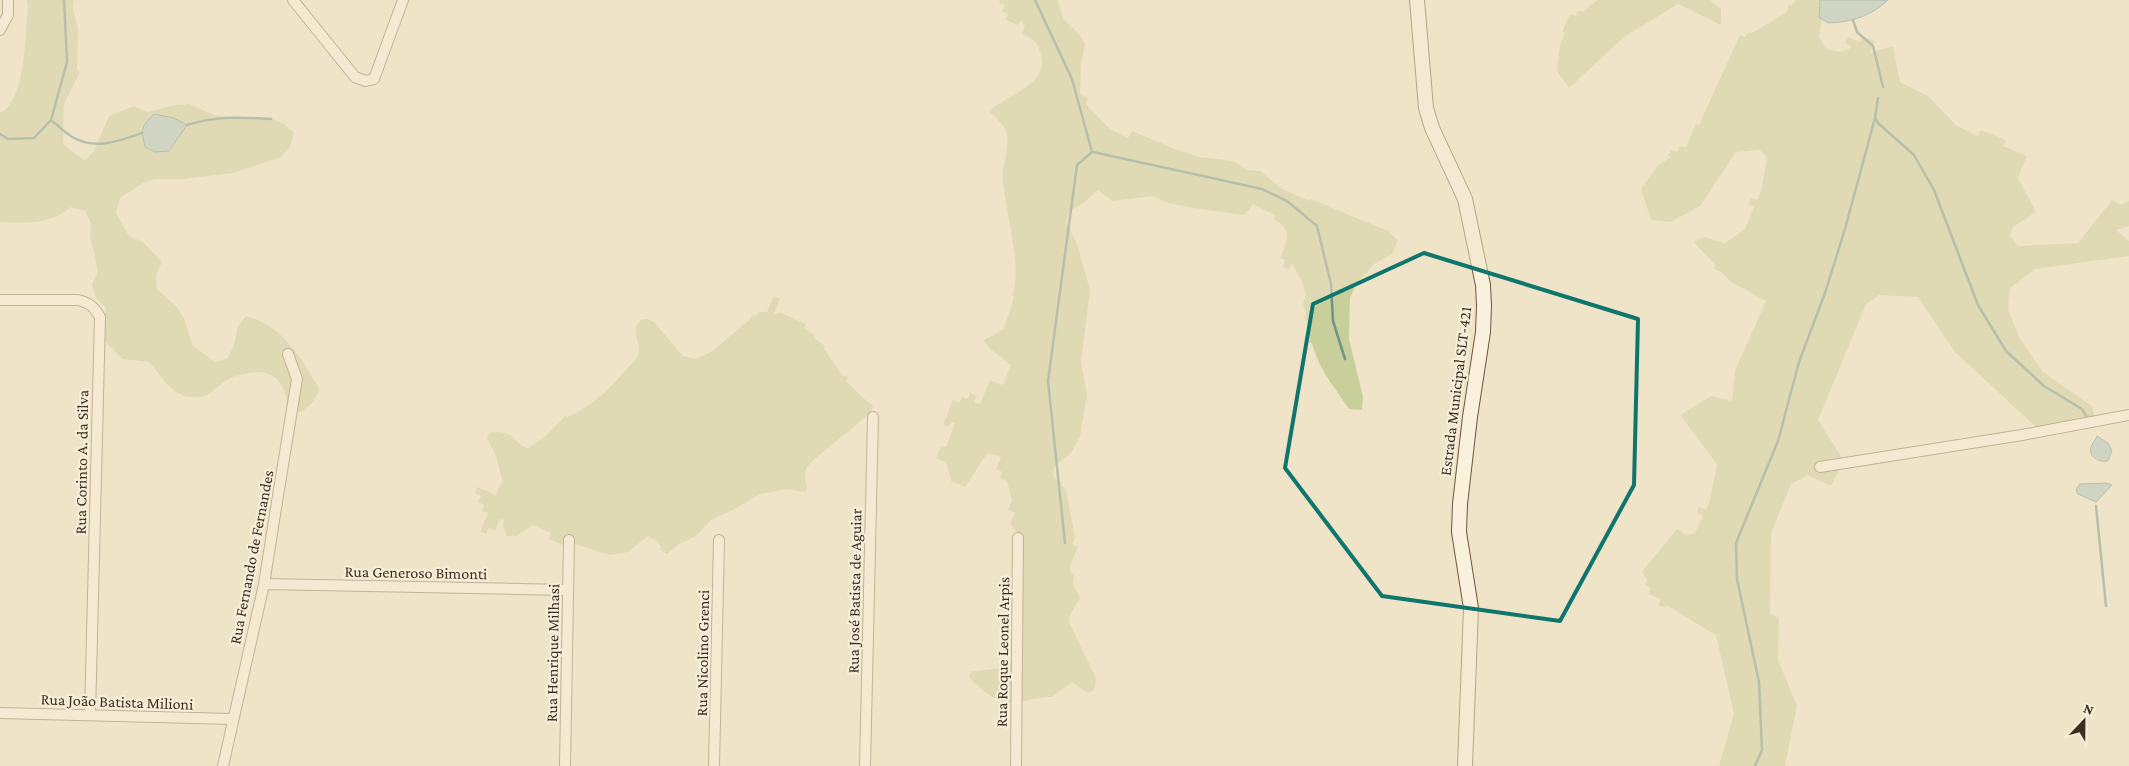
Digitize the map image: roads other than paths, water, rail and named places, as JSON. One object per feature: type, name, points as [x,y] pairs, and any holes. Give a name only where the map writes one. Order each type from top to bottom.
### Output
[{"type":"street","points":[[0,30],[8,15],[8,0]]},
{"type":"street","points":[[293,0],[355,77],[366,81],[374,79],[403,0]]},
{"type":"street","name":"Estrada Municipal SLT-421","points":[[1417,0],[1426,108],[1432,128],[1465,199],[1483,292],[1483,332],[1470,417],[1459,532],[1471,608],[1466,766]]},
{"type":"street","name":"Rua Corinto A. da Silva","points":[[0,300],[78,300],[88,303],[95,309],[100,318],[90,715]]},
{"type":"street","name":"Rua Fernando de Fernandes","points":[[223,766],[264,584],[296,379],[288,354]]},
{"type":"street","points":[[1820,467],[2022,435],[2129,415]]},
{"type":"street","name":"Rua José Batista de Aguiar","points":[[865,766],[873,417]]},
{"type":"street","name":"Rua Roque Leonel Arpis","points":[[1016,766],[1018,538]]},
{"type":"street","name":"Rua Henrique Milhasi","points":[[565,766],[569,540]]},
{"type":"street","name":"Rua Nicolino Grenci","points":[[714,766],[720,540]]},
{"type":"street","name":"Rua Generoso Bimonti","points":[[264,584],[567,590]]},
{"type":"street","name":"Rua João Batista Milioni","points":[[0,713],[233,719]]},
{"type":"water","points":[[1820,0],[1888,0],[1882,6],[1861,17],[1828,23],[1819,17]]},
{"type":"water","points":[[154,114],[174,118],[187,125],[169,151],[155,152],[145,147],[144,125]]},
{"type":"water","points":[[2097,436],[2108,443],[2112,451],[2108,461],[2098,460],[2091,454],[2091,447]]},
{"type":"water","points":[[2107,483],[2112,485],[2096,502],[2078,494],[2076,490],[2080,484]]},
{"type":"waterway","points":[[0,134],[8,139],[34,138],[51,120],[67,62],[64,0]]},
{"type":"waterway","points":[[1035,0],[1072,79],[1092,152],[1077,165],[1048,381],[1065,543]]},
{"type":"waterway","points":[[1853,20],[1857,32],[1873,46],[1883,87]]},
{"type":"waterway","points":[[1878,98],[1875,118],[1879,124],[1914,155],[1934,190],[1978,305],[2006,351],[2044,386],[2082,409],[2088,419]]},
{"type":"waterway","points":[[187,125],[229,118],[271,119]]},
{"type":"waterway","points":[[1755,766],[1762,750],[1759,682],[1737,579],[1736,543],[1778,441],[1799,362],[1825,293],[1845,229],[1875,118]]},
{"type":"waterway","points":[[52,121],[71,136],[83,142],[108,143],[142,133]]},
{"type":"waterway","points":[[1093,152],[1262,189],[1287,201],[1317,226],[1331,284],[1333,321],[1345,359]]},
{"type":"waterway","points":[[2096,506],[2106,606]]}]
